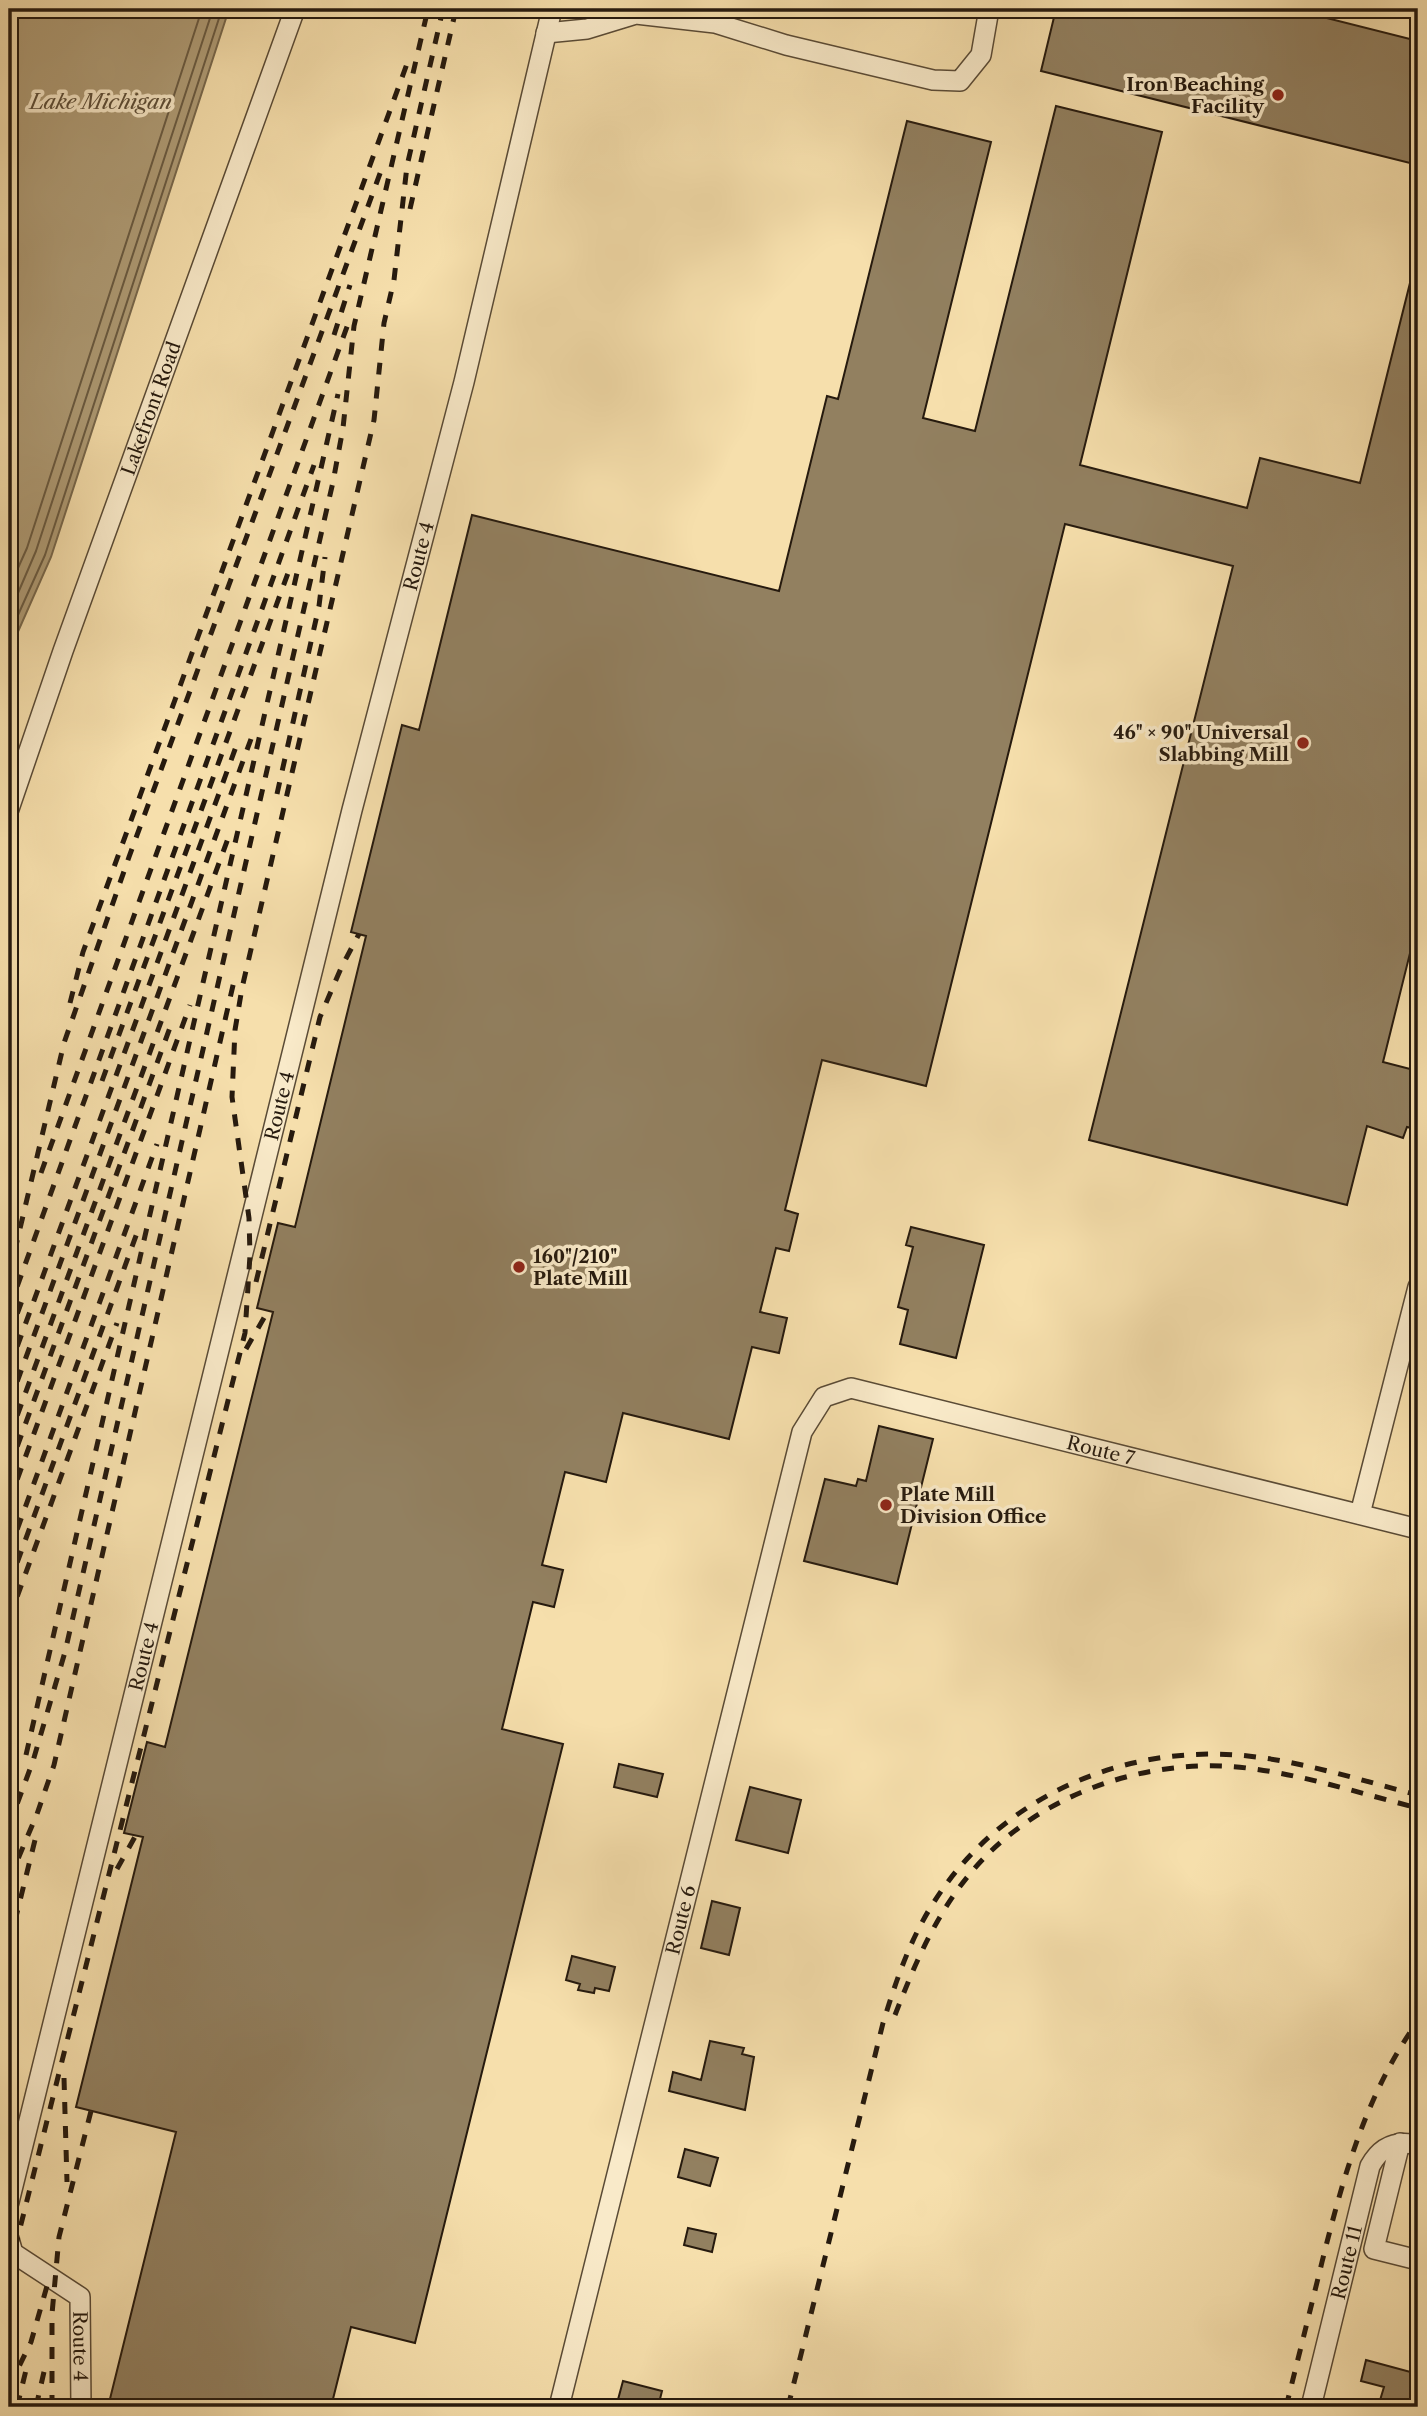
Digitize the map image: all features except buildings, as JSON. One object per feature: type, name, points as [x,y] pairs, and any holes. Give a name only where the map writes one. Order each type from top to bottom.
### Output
[{"type":"street","name":"Lakefront Road","points":[[9,809],[67,638],[295,9]]},
{"type":"street","name":"Route 4","points":[[9,2202],[352,810],[464,382],[552,9]]},
{"type":"street","points":[[546,33],[587,29],[636,14],[715,23],[786,45],[933,80],[960,81],[981,55],[989,9]]},
{"type":"street","points":[[1360,1514],[1418,1287]]},
{"type":"street","name":"Route 7","points":[[802,1432],[824,1397],[851,1388],[1418,1529]]},
{"type":"street","name":"Route 6","points":[[559,2407],[802,1432]]},
{"type":"street","points":[[1409,2144],[1374,2249],[1418,2260]]},
{"type":"street","name":"Route 11","points":[[1311,2407],[1370,2166],[1382,2149],[1409,2144]]},
{"type":"street","name":"Route 4","points":[[9,2239],[13,2253],[80,2297],[81,2407]]},
{"type":"water","name":"Lake Michigan","points":[[9,9],[229,9],[51,557],[9,652]]},
{"type":"railway","points":[[9,1826],[33,1761],[65,1652],[333,482],[343,428],[354,326],[428,9]]},
{"type":"railway","points":[[9,2272],[245,1333],[250,1255],[249,1218],[232,1097],[235,1030],[242,988],[374,420],[384,323],[394,280],[407,166],[443,9]]},
{"type":"railway","points":[[410,209],[456,9]]},
{"type":"railway","points":[[70,1003],[83,952],[408,61]]},
{"type":"railway","points":[[9,1275],[64,1043],[129,857],[382,168]]},
{"type":"railway","points":[[334,335],[350,285]]},
{"type":"railway","points":[[41,1173],[348,324]]},
{"type":"railway","points":[[26,1755],[338,394]]},
{"type":"railway","points":[[9,1309],[314,465]]},
{"type":"railway","points":[[277,794],[319,606],[325,557]]},
{"type":"railway","points":[[102,1081],[291,565]]},
{"type":"railway","points":[[9,1404],[251,739]]},
{"type":"railway","points":[[9,1369],[237,744]]},
{"type":"railway","points":[[9,1438],[230,833]]},
{"type":"railway","points":[[256,1282],[320,1017],[359,934]]},
{"type":"railway","points":[[9,1880],[54,1765],[234,981]]},
{"type":"railway","points":[[9,1502],[190,1005]]},
{"type":"railway","points":[[9,1469],[172,1022]]},
{"type":"railway","points":[[9,1552],[157,1144]]},
{"type":"railway","points":[[9,1585],[137,1233]]},
{"type":"railway","points":[[9,1336],[23,1298]]},
{"type":"railway","points":[[246,1349],[268,1311]]},
{"type":"railway","points":[[9,1619],[117,1323]]},
{"type":"railway","points":[[788,2407],[883,2023],[899,1976],[911,1945],[934,1902],[962,1865],[994,1833],[1030,1806],[1070,1784],[1112,1769],[1156,1758],[1202,1754],[1248,1756],[1334,1772],[1418,1795]]},
{"type":"railway","points":[[895,2015],[936,1924],[969,1875],[995,1847],[1026,1823],[1059,1803],[1094,1787],[1132,1775],[1170,1768],[1247,1768],[1312,1780],[1418,1808]]},
{"type":"railway","points":[[117,1869],[136,1835]]},
{"type":"railway","points":[[9,1945],[35,1840]]},
{"type":"railway","points":[[1286,2407],[1330,2230],[1358,2137],[1384,2077],[1418,2021]]},
{"type":"railway","points":[[64,2078],[67,2182]]},
{"type":"railway","points":[[52,2407],[52,2314],[59,2237],[91,2111]]},
{"type":"railway","points":[[9,2387],[31,2342],[47,2286]]},
{"type":"railway","points":[[36,2407],[46,2363]]},
{"type":"railway","points":[[17,2407],[27,2366]]},
{"type":"place","name":"Iron Beaching Facility","points":[[1278,95]]},
{"type":"place","name":"46\" × 90\" Universal Slabbing Mill","points":[[1303,743]]},
{"type":"place","name":"160\"/210\" Plate Mill","points":[[519,1267]]},
{"type":"place","name":"Plate Mill Division Office","points":[[886,1505]]}]
